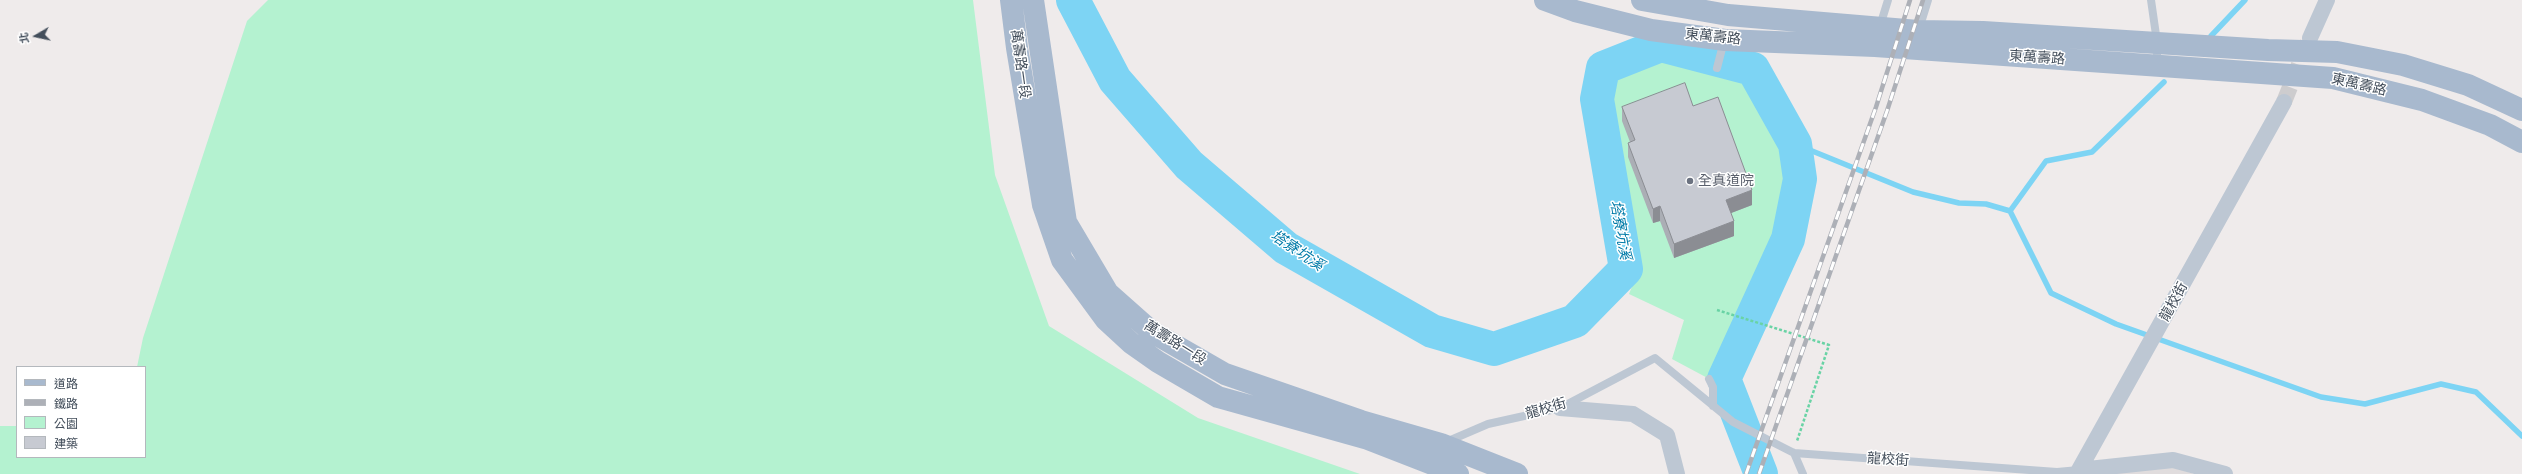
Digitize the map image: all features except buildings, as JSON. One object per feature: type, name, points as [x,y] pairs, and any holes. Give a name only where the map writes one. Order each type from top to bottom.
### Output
[{"type":"main road","name":"萬壽路一段","points":[[1012,0],[1017,48],[1043,205],[1062,260],[1106,320],[1131,343],[1158,362],[1218,397],[1368,439],[1517,474]]},
{"type":"main road","name":"萬壽路一段","points":[[1033,0],[1066,222],[1108,293],[1152,332],[1225,374],[1361,421],[1435,454],[1458,474]]},
{"type":"main road","name":"東萬壽路","points":[[1545,0],[1575,11],[1651,30],[1725,40],[1878,37]]},
{"type":"main road","name":"東萬壽路","points":[[1642,0],[1728,15],[1878,37],[2157,66],[2333,78],[2422,100],[2490,124],[2522,142]]},
{"type":"main road","points":[[1725,40],[1728,15]]},
{"type":"main road","name":"東萬壽路","points":[[1916,40],[2157,42],[2268,50],[2337,52],[2403,65],[2468,85],[2522,110]]},
{"type":"street","points":[[2310,38],[2327,0]]},
{"type":"street","name":"龍校街","points":[[2079,470],[2284,102]]},
{"type":"street","points":[[1560,408],[1633,414],[1668,435],[1677,474]]},
{"type":"street","points":[[2079,470],[2173,460],[2225,474]]},
{"type":"lane","points":[[1878,37],[1888,0]]},
{"type":"lane","points":[[1916,40],[1928,0]]},
{"type":"lane","points":[[2150,0],[2157,42],[2157,66]]},
{"type":"lane","points":[[1717,68],[1725,40]]},
{"type":"lane","name":"龍校街","points":[[1435,454],[1488,424],[1560,408],[1655,358],[1733,422],[1794,453],[2056,473],[2079,470]]},
{"type":"lane","points":[[1709,379],[1713,387],[1713,406]]},
{"type":"lane","points":[[1794,453],[1803,474]]},
{"type":"path","points":[[1716,310],[1829,345],[1794,453]]},
{"type":"shaded area","points":[[2170,466],[2194,474],[2110,474]]},
{"type":"green space","points":[[268,0],[973,0],[995,175],[1049,326],[1198,418],[1360,474],[0,474],[0,426],[16,426],[16,458],[146,458],[146,366],[137,366],[143,338],[247,21]]},
{"type":"green space","points":[[1659,55],[1743,73],[1780,137],[1790,170],[1782,233],[1715,382],[1672,359],[1684,320],[1629,294],[1638,272],[1609,106],[1613,74]]},
{"type":"waterway","name":"塔寮坑溪","points":[[1073,0],[1115,80],[1189,165],[1286,248],[1432,331],[1494,349],[1575,321],[1626,269],[1597,99],[1603,68],[1661,45],[1753,69],[1795,144],[1800,179],[1788,239],[1724,379],[1761,474]]},
{"type":"waterway","points":[[2211,36],[2245,0]]},
{"type":"waterway","points":[[2010,211],[2046,161],[2092,152],[2164,82]]},
{"type":"waterway","points":[[1795,144],[1913,192],[1959,203],[1986,204],[2010,211],[2051,293],[2116,324],[2321,397],[2365,404],[2441,384],[2476,392],[2522,436]]},
{"type":"tunnel","points":[[2284,102],[2308,42]]},
{"type":"railway","points":[[1746,474],[1876,107],[1910,0]]},
{"type":"railway","points":[[1759,474],[1887,111],[1923,0]]},
{"type":"place","name":"全真道院","points":[[1690,181]]}]
